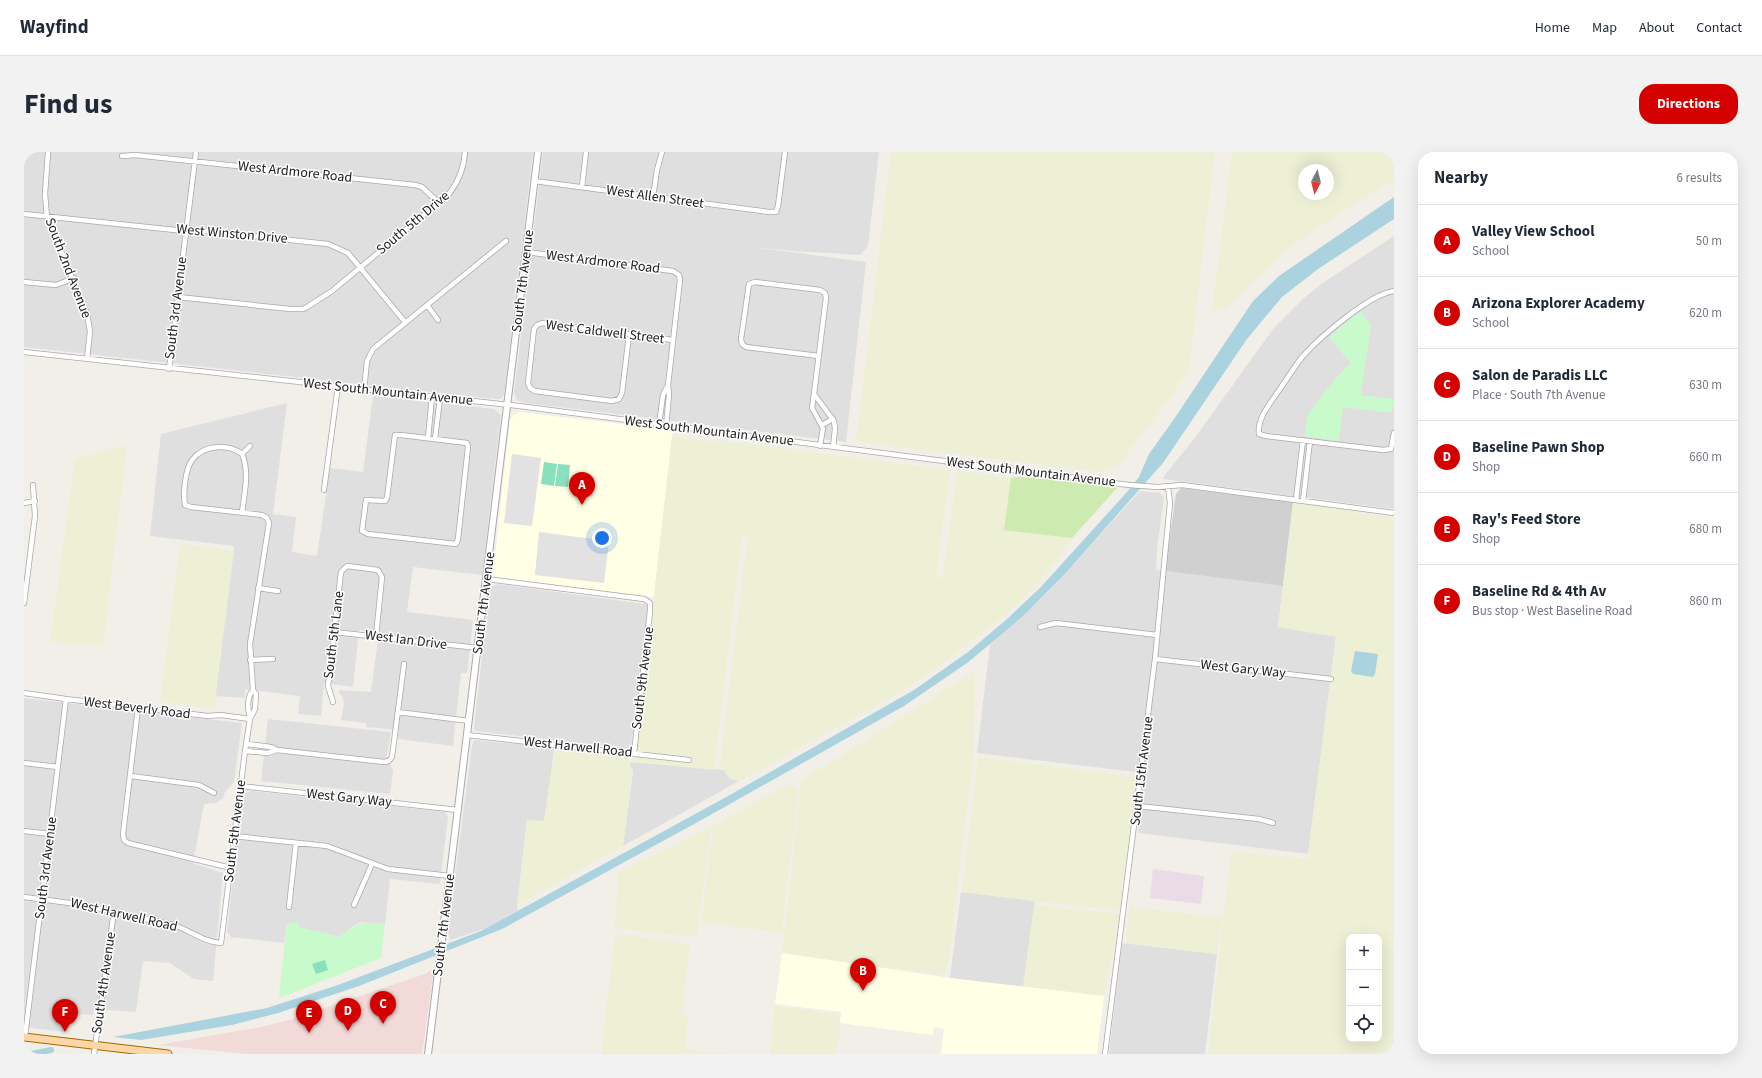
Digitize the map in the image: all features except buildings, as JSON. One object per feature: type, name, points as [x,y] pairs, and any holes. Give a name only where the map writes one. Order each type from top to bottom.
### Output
[{"type":"main road","points":[[25,1037],[168,1054]]},
{"type":"street","name":"South 2nd Avenue","points":[[48,152],[45,194],[47,217],[84,302],[90,323],[88,359]]},
{"type":"street","name":"South 3rd Avenue","points":[[169,369],[196,152]]},
{"type":"street","name":"South 5th Drive","points":[[361,267],[456,186],[463,168],[465,152]]},
{"type":"street","name":"South 7th Avenue","points":[[428,1054],[538,152]]},
{"type":"street","points":[[582,187],[586,152]]},
{"type":"street","points":[[653,197],[657,170],[662,152]]},
{"type":"street","name":"West Allen Street","points":[[534,181],[776,212],[785,152]]},
{"type":"street","name":"West Ardmore Road","points":[[122,156],[135,155],[415,184],[422,187],[439,202]]},
{"type":"street","name":"West Winston Drive","points":[[24,214],[328,244],[348,253],[405,322]]},
{"type":"street","points":[[364,390],[367,361],[372,351],[405,322],[506,241]]},
{"type":"street","name":"West Ardmore Road","points":[[526,252],[674,271],[679,275],[680,280],[673,340]]},
{"type":"street","points":[[178,297],[290,309],[303,309],[332,291],[361,267]]},
{"type":"street","points":[[24,282],[56,285],[74,278]]},
{"type":"street","points":[[819,356],[746,347],[742,344],[741,338],[748,287],[750,283],[755,282],[820,290],[825,293],[826,298],[819,356],[812,408],[816,418],[822,425],[820,446]]},
{"type":"street","points":[[1394,291],[1383,294],[1356,310],[1304,355],[1262,417],[1258,428],[1260,434],[1383,450],[1391,449],[1394,433]]},
{"type":"street","points":[[427,305],[438,320]]},
{"type":"street","name":"West Caldwell Street","points":[[629,335],[622,393],[619,398],[612,400],[534,391],[530,388],[528,383],[534,330],[537,325],[542,323],[673,340]]},
{"type":"street","points":[[666,426],[669,401],[668,385],[673,340]]},
{"type":"street","name":"West South Mountain Avenue","points":[[24,352],[508,405],[1131,485],[1168,487],[1182,485],[1394,513]]},
{"type":"street","points":[[660,425],[663,395],[668,385]]},
{"type":"street","points":[[324,490],[338,386]]},
{"type":"street","points":[[814,394],[836,425],[833,447]]},
{"type":"street","points":[[428,438],[432,397]]},
{"type":"street","points":[[435,439],[440,398]]},
{"type":"street","points":[[662,401],[669,401]]},
{"type":"street","points":[[822,425],[833,419]]},
{"type":"street","points":[[430,422],[437,423]]},
{"type":"street","points":[[395,435],[435,439],[467,443],[468,447],[458,539],[456,544],[368,534],[362,532],[366,500],[386,501],[395,435]]},
{"type":"street","points":[[1296,500],[1303,440]]},
{"type":"street","points":[[1303,501],[1310,441]]},
{"type":"street","points":[[242,454],[250,446]]},
{"type":"street","points":[[219,447],[235,449],[242,454],[245,461],[247,475],[242,513],[185,505],[184,500],[189,466],[195,456],[210,448],[219,447]]},
{"type":"street","points":[[1299,474],[1306,475]]},
{"type":"street","points":[[24,604],[35,501],[34,485]]},
{"type":"street","name":"South 15th Avenue","points":[[1105,1054],[1138,806],[1155,659],[1170,503],[1168,487]]},
{"type":"street","points":[[24,503],[35,501]]},
{"type":"street","name":"South 5th Avenue","points":[[242,513],[262,515],[267,518],[269,523],[250,644],[253,690],[256,694],[255,710],[250,719]]},
{"type":"street","name":"South 5th Lane","points":[[333,702],[328,686],[341,572],[347,566],[378,570],[381,573],[382,577],[376,636]]},
{"type":"street","name":"South 9th Avenue","points":[[487,579],[644,599],[650,603],[634,753]]},
{"type":"street","points":[[258,588],[278,591]]},
{"type":"street","points":[[1040,627],[1056,623],[1157,635]]},
{"type":"street","name":"West Ian Drive","points":[[334,632],[478,648]]},
{"type":"street","points":[[250,660],[273,659]]},
{"type":"street","name":"West Gary Way","points":[[1155,659],[1331,679]]},
{"type":"street","points":[[247,744],[270,747],[278,750],[384,762],[389,761],[392,757],[404,664]]},
{"type":"street","name":"South 5th Avenue","points":[[222,943],[240,786],[250,719],[248,709],[249,700],[250,694],[253,690]]},
{"type":"street","name":"West Beverly Road","points":[[24,693],[138,708],[250,719]]},
{"type":"street","name":"South 3rd Avenue","points":[[25,1037],[43,899],[66,699]]},
{"type":"street","points":[[249,700],[255,701]]},
{"type":"street","points":[[138,708],[123,834],[124,840],[128,843],[230,868]]},
{"type":"street","points":[[398,712],[469,721]]},
{"type":"street","name":"West Harwell Road","points":[[467,735],[688,760]]},
{"type":"street","points":[[261,752],[262,746]]},
{"type":"street","points":[[245,751],[268,753],[278,750]]},
{"type":"street","points":[[24,763],[58,767]]},
{"type":"street","points":[[131,776],[199,785],[214,793]]},
{"type":"street","name":"West Gary Way","points":[[240,786],[458,810]]},
{"type":"street","points":[[1138,806],[1259,819],[1273,823]]},
{"type":"street","points":[[24,831],[50,834]]},
{"type":"street","points":[[234,836],[296,842],[334,848],[388,869],[450,876]]},
{"type":"street","points":[[289,907],[296,842]]},
{"type":"street","points":[[354,906],[372,864]]},
{"type":"street","name":"West Harwell Road","points":[[24,897],[78,904],[114,911],[174,925],[187,930],[202,939],[222,943]]},
{"type":"street","name":"South 4th Avenue","points":[[94,1054],[114,911]]},
{"type":"shaded area","points":[[24,152],[533,152],[504,395],[500,399],[495,399],[24,347]]},
{"type":"shaded area","points":[[543,152],[879,152],[868,246],[860,255],[753,247],[866,262],[846,442],[525,403],[517,400],[514,393]]},
{"type":"shaded area","points":[[891,152],[1215,152],[1189,368],[1167,402],[1118,465],[1103,472],[856,442]]},
{"type":"shaded area","points":[[1232,152],[1394,152],[1394,181],[1354,204],[1286,250],[1225,309],[1212,309]]},
{"type":"shaded area","points":[[1394,236],[1394,509],[1163,479],[1194,439],[1273,329],[1304,298],[1324,282]]},
{"type":"shaded area","points":[[373,396],[494,409],[501,415],[482,575],[413,567],[407,612],[473,620],[467,673],[461,673],[453,746],[398,739],[399,730],[366,727],[366,723],[341,720],[344,703],[343,697],[339,693],[339,690],[371,692],[379,632],[359,630],[353,687],[324,683],[321,716],[298,714],[300,696],[245,689],[245,698],[215,696],[234,546],[150,536],[161,434],[287,403],[273,514],[296,517],[292,552],[317,556],[330,468],[363,472]]},
{"type":"shaded area","points":[[518,412],[673,430],[654,597],[496,577],[493,574],[510,419]]},
{"type":"shaded area","points":[[672,436],[716,443],[716,440],[950,470],[936,578],[943,578],[957,470],[1011,478],[1004,530],[1072,538],[1050,569],[1027,595],[993,626],[932,671],[894,696],[739,781],[730,779],[720,764],[748,535],[742,534],[714,770],[635,762]]},
{"type":"shaded area","points":[[127,445],[103,646],[50,642],[75,459]]},
{"type":"shaded area","points":[[512,454],[541,458],[532,526],[504,523]]},
{"type":"shaded area","points":[[1181,488],[1293,502],[1283,586],[1165,571],[1176,494]]},
{"type":"shaded area","points":[[1140,491],[1160,493],[1164,497],[1157,549],[1156,570],[1283,586],[1278,627],[1336,636],[1308,854],[1138,833],[1144,773],[977,753],[990,645],[1050,590]]},
{"type":"shaded area","points":[[1293,502],[1353,510],[1352,513],[1394,517],[1394,1054],[1208,1054],[1231,852],[1308,859],[1336,637],[1278,627]]},
{"type":"shaded area","points":[[539,532],[609,541],[604,583],[535,575]]},
{"type":"shaded area","points":[[180,544],[234,551],[214,709],[160,701]]},
{"type":"shaded area","points":[[497,584],[647,605],[648,612],[631,747],[629,749],[475,731],[474,727],[490,588]]},
{"type":"shaded area","points":[[975,671],[974,752],[948,967],[946,973],[943,975],[782,953],[801,781]]},
{"type":"shaded area","points":[[24,698],[242,723],[234,782],[225,792],[223,798],[216,803],[204,804],[193,863],[223,873],[213,981],[194,979],[170,963],[143,961],[136,1012],[94,1009],[93,1015],[67,1014],[64,1032],[24,1027]]},
{"type":"shaded area","points":[[268,719],[391,732],[387,756],[393,771],[390,794],[261,781]]},
{"type":"shaded area","points":[[474,740],[555,748],[544,822],[527,820],[517,911],[487,928],[450,940],[448,931],[472,745]]},
{"type":"shaded area","points":[[554,750],[628,758],[633,772],[623,846],[517,905],[527,820],[544,821]]},
{"type":"shaded area","points":[[978,757],[1137,777],[1120,911],[962,892]]},
{"type":"shaded area","points":[[629,762],[724,770],[730,779],[739,781],[623,846],[633,772]]},
{"type":"shaded area","points":[[790,784],[798,792],[782,932],[701,923],[713,825]]},
{"type":"shaded area","points":[[251,791],[445,812],[448,817],[440,884],[390,879],[385,924],[361,922],[340,937],[287,925],[284,943],[231,937],[227,931],[242,797],[245,793]]},
{"type":"shaded area","points":[[711,827],[697,937],[614,928],[618,888],[617,874]]},
{"type":"shaded area","points":[[1153,869],[1204,876],[1201,904],[1150,898]]},
{"type":"shaded area","points":[[961,892],[1035,901],[1024,987],[950,978]]},
{"type":"shaded area","points":[[1034,905],[1121,914],[1104,996],[1023,986]]},
{"type":"shaded area","points":[[1130,907],[1222,918],[1217,954],[1125,943]]},
{"type":"shaded area","points":[[615,934],[690,944],[682,1014],[688,1016],[685,1049],[735,1054],[601,1054]]},
{"type":"shaded area","points":[[1122,943],[1217,954],[1205,1054],[1109,1054]]},
{"type":"shaded area","points":[[782,953],[950,978],[1104,996],[1097,1054],[941,1054],[944,1029],[934,1027],[933,1035],[840,1023],[841,1012],[775,1004]]},
{"type":"shaded area","points":[[434,968],[422,1054],[246,1054],[158,1045],[261,1027],[289,1020],[425,974]]},
{"type":"shaded area","points":[[775,1006],[839,1015],[840,1032],[835,1054],[770,1054]]},
{"type":"green space","points":[[1361,312],[1371,326],[1361,395],[1394,399],[1392,413],[1343,407],[1339,441],[1305,436],[1307,416],[1334,380],[1351,363],[1329,338],[1347,321]]},
{"type":"green space","points":[[544,462],[557,464],[554,486],[541,484]]},
{"type":"green space","points":[[558,464],[570,465],[568,487],[555,486]]},
{"type":"green space","points":[[1011,478],[1039,478],[1117,488],[1072,538],[1004,530]]},
{"type":"green space","points":[[297,922],[300,927],[340,937],[356,925],[365,923],[385,924],[381,958],[280,998],[279,994],[287,924]]},
{"type":"green space","points":[[325,960],[328,970],[316,974],[312,964]]},
{"type":"water","points":[[1394,197],[1394,219],[1318,269],[1282,297],[1247,339],[1163,463],[1063,576],[1023,616],[967,663],[904,706],[705,818],[502,929],[359,986],[278,1013],[232,1025],[141,1040],[113,1037],[267,1008],[338,985],[481,931],[730,795],[914,690],[968,652],[1007,619],[1040,588],[1127,492],[1139,477],[1149,454],[1253,301],[1279,276]]},
{"type":"water","points":[[1355,651],[1378,654],[1375,674],[1373,677],[1353,674],[1351,671]]},
{"type":"waterway","points":[[31,1054],[51,1050]]},
{"type":"place","name":"Valley View School","points":[[582,505]]},
{"type":"place","name":"Arizona Explorer Academy","points":[[863,991]]},
{"type":"place","name":"Salon de Paradis LLC","points":[[383,1024]]},
{"type":"place","name":"Baseline Pawn Shop","points":[[348,1031]]},
{"type":"place","name":"Baseline Rd & 4th Av","points":[[65,1032]]},
{"type":"place","name":"Ray's Feed Store","points":[[309,1033]]}]
